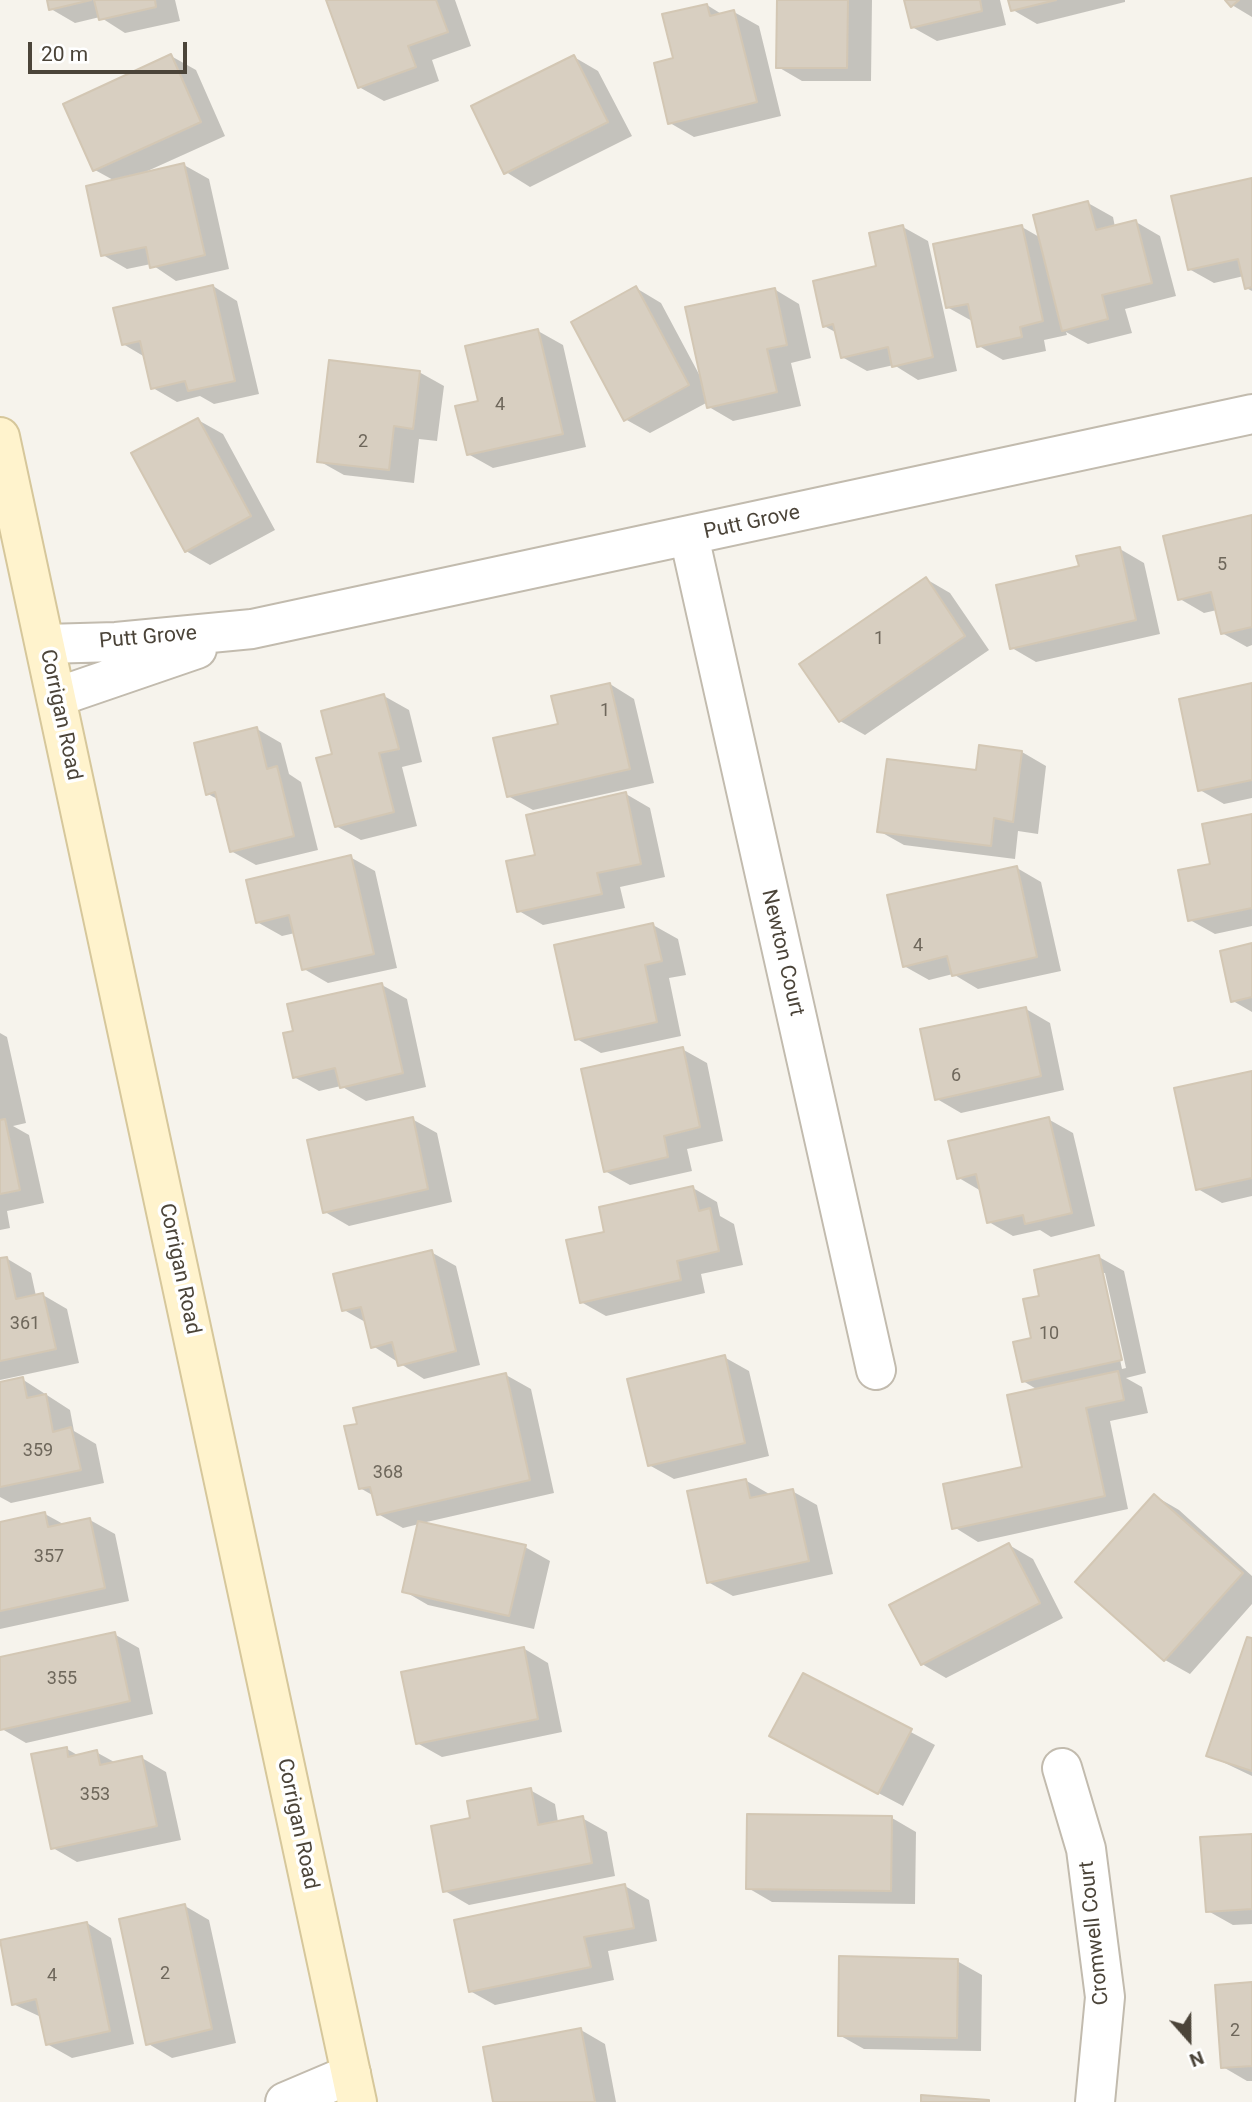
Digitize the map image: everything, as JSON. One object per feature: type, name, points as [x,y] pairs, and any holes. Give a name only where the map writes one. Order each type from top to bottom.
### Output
[{"type":"main road","name":"Corrigan Road","points":[[0,437],[354,2088]]},
{"type":"street","name":"Putt Grove","points":[[45,644],[116,642],[252,629],[1252,414]]},
{"type":"street","name":"Newton Court","points":[[689,536],[876,1370]]},
{"type":"street","name":"Putt Grove","points":[[57,697],[252,629]]},
{"type":"street","name":"Cromwell Court","points":[[1062,1768],[1086,1849],[1105,1997],[1095,2102]]},
{"type":"street","points":[[285,2102],[354,2088]]},
{"type":"building","points":[[47,0],[91,0],[49,10]]},
{"type":"building","points":[[94,0],[155,0],[156,7],[99,20]]},
{"type":"building","points":[[326,0],[436,0],[448,32],[408,46],[416,67],[358,88]]},
{"type":"building","points":[[777,0],[848,0],[847,68],[776,68]]},
{"type":"building","points":[[904,0],[980,0],[982,11],[911,28]]},
{"type":"building","points":[[1008,0],[1056,0],[1011,11]]},
{"type":"building","points":[[1225,0],[1239,0],[1231,7]]},
{"type":"building","points":[[707,4],[710,16],[734,10],[757,102],[668,124],[654,63],[673,58],[662,14]]},
{"type":"building","points":[[171,54],[201,122],[93,171],[63,104]]},
{"type":"building","points":[[574,55],[608,122],[504,174],[471,106]]},
{"type":"building","points":[[184,163],[205,255],[150,268],[146,247],[101,256],[86,186]]},
{"type":"building","points":[[1252,178],[1252,287],[1245,289],[1238,259],[1188,270],[1171,196]]},
{"type":"building","points":[[1088,201],[1096,230],[1136,220],[1152,283],[1102,295],[1108,319],[1062,331],[1033,215]]},
{"type":"building","points":[[903,225],[933,357],[892,367],[888,347],[841,358],[833,324],[823,327],[813,281],[876,266],[869,233]]},
{"type":"building","points":[[1022,225],[1043,321],[1020,327],[1022,337],[977,347],[968,304],[946,308],[933,244]]},
{"type":"building","points":[[213,285],[235,381],[188,391],[185,381],[151,389],[140,341],[122,345],[113,308]]},
{"type":"building","points":[[636,286],[689,385],[624,421],[571,322]]},
{"type":"building","points":[[775,288],[787,345],[767,349],[777,392],[707,408],[685,307]]},
{"type":"building","points":[[538,329],[563,434],[467,455],[455,406],[478,401],[465,346]]},
{"type":"building","points":[[329,360],[420,371],[413,429],[394,426],[389,470],[317,462]]},
{"type":"building","points":[[198,418],[251,516],[185,552],[131,453]]},
{"type":"building","points":[[1252,515],[1252,627],[1221,634],[1211,592],[1178,600],[1163,536]]},
{"type":"building","points":[[1120,547],[1136,620],[1010,649],[996,585],[1079,566],[1076,556]]},
{"type":"building","points":[[926,577],[965,636],[839,722],[799,664]]},
{"type":"building","points":[[610,683],[630,769],[507,797],[493,738],[558,724],[551,696]]},
{"type":"building","points":[[1252,683],[1252,780],[1198,791],[1179,699]]},
{"type":"building","points":[[384,694],[399,749],[379,753],[394,812],[335,827],[316,758],[332,754],[321,711]]},
{"type":"building","points":[[257,727],[267,769],[277,766],[294,836],[230,852],[215,792],[206,795],[194,743]]},
{"type":"building","points":[[979,745],[1022,751],[1013,822],[994,818],[991,846],[877,832],[887,759],[976,770]]},
{"type":"building","points":[[626,792],[641,864],[597,873],[602,894],[517,912],[506,861],[535,855],[526,815]]},
{"type":"building","points":[[1252,814],[1252,908],[1188,921],[1178,870],[1210,864],[1202,824]]},
{"type":"building","points":[[351,855],[374,954],[302,970],[289,915],[256,923],[246,880]]},
{"type":"building","points":[[1017,866],[1037,957],[952,976],[947,956],[903,967],[887,895]]},
{"type":"building","points":[[653,923],[662,961],[645,965],[657,1022],[575,1040],[554,945]]},
{"type":"building","points":[[1252,943],[1252,997],[1231,1002],[1220,951]]},
{"type":"building","points":[[382,983],[403,1073],[340,1088],[335,1068],[293,1078],[283,1033],[293,1031],[287,1004]]},
{"type":"building","points":[[1026,1007],[1041,1076],[935,1100],[920,1029]]},
{"type":"building","points":[[683,1047],[700,1127],[664,1136],[668,1157],[604,1172],[581,1069]]},
{"type":"building","points":[[1252,1071],[1252,1178],[1196,1190],[1174,1088]]},
{"type":"building","points":[[413,1117],[428,1189],[323,1213],[307,1140]]},
{"type":"building","points":[[1049,1117],[1072,1213],[1025,1224],[1023,1215],[987,1223],[976,1174],[957,1179],[948,1141]]},
{"type":"building","points":[[5,1119],[20,1190],[0,1194],[0,1120]]},
{"type":"building","points":[[693,1186],[699,1211],[710,1208],[719,1251],[677,1261],[681,1280],[580,1303],[566,1240],[604,1232],[599,1207]]},
{"type":"building","points":[[432,1250],[456,1351],[398,1366],[392,1342],[371,1348],[361,1307],[342,1311],[333,1274]]},
{"type":"building","points":[[1099,1255],[1122,1360],[1022,1382],[1013,1342],[1031,1338],[1023,1299],[1039,1296],[1034,1270]]},
{"type":"building","points":[[7,1257],[16,1299],[43,1293],[56,1349],[0,1361],[0,1258]]},
{"type":"building","points":[[725,1355],[745,1443],[648,1466],[627,1379]]},
{"type":"building","points":[[1118,1371],[1124,1400],[1086,1408],[1105,1496],[952,1529],[943,1484],[1022,1467],[1007,1395]]},
{"type":"building","points":[[506,1373],[530,1480],[377,1515],[370,1487],[359,1489],[344,1426],[357,1424],[353,1408]]},
{"type":"building","points":[[23,1377],[27,1398],[46,1394],[53,1432],[71,1427],[81,1470],[0,1487],[0,1382]]},
{"type":"building","points":[[746,1479],[750,1498],[793,1489],[809,1561],[707,1583],[687,1491]]},
{"type":"building","points":[[1154,1494],[1243,1573],[1164,1661],[1075,1582]]},
{"type":"building","points":[[45,1512],[48,1527],[90,1518],[105,1588],[0,1611],[0,1522]]},
{"type":"building","points":[[418,1521],[526,1545],[509,1616],[402,1592]]},
{"type":"building","points":[[1009,1543],[1040,1603],[921,1665],[889,1605]]},
{"type":"building","points":[[115,1632],[130,1701],[0,1730],[0,1657]]},
{"type":"building","points":[[1247,1637],[1252,1638],[1252,1771],[1206,1756]]},
{"type":"building","points":[[524,1647],[538,1719],[416,1744],[401,1672]]},
{"type":"building","points":[[803,1673],[912,1729],[878,1794],[769,1736]]},
{"type":"building","points":[[67,1747],[68,1757],[97,1750],[100,1765],[142,1756],[157,1826],[51,1849],[31,1754]]},
{"type":"building","points":[[531,1788],[538,1825],[583,1816],[592,1863],[443,1892],[431,1826],[470,1818],[467,1801]]},
{"type":"building","points":[[747,1814],[892,1816],[891,1891],[746,1889]]},
{"type":"building","points":[[1252,1834],[1252,1909],[1206,1912],[1200,1837]]},
{"type":"building","points":[[625,1884],[634,1928],[584,1937],[591,1967],[469,1992],[454,1920]]},
{"type":"building","points":[[185,1904],[212,2029],[146,2045],[119,1919]]},
{"type":"building","points":[[87,1922],[110,2031],[46,2045],[36,1999],[12,2005],[0,1940]]},
{"type":"building","points":[[839,1956],[958,1959],[957,2038],[838,2036]]},
{"type":"building","points":[[1252,1982],[1252,2066],[1221,2068],[1215,1985]]},
{"type":"building","points":[[581,2028],[595,2102],[493,2102],[483,2047]]},
{"type":"building","points":[[921,2095],[989,2100],[989,2102],[921,2102]]}]
